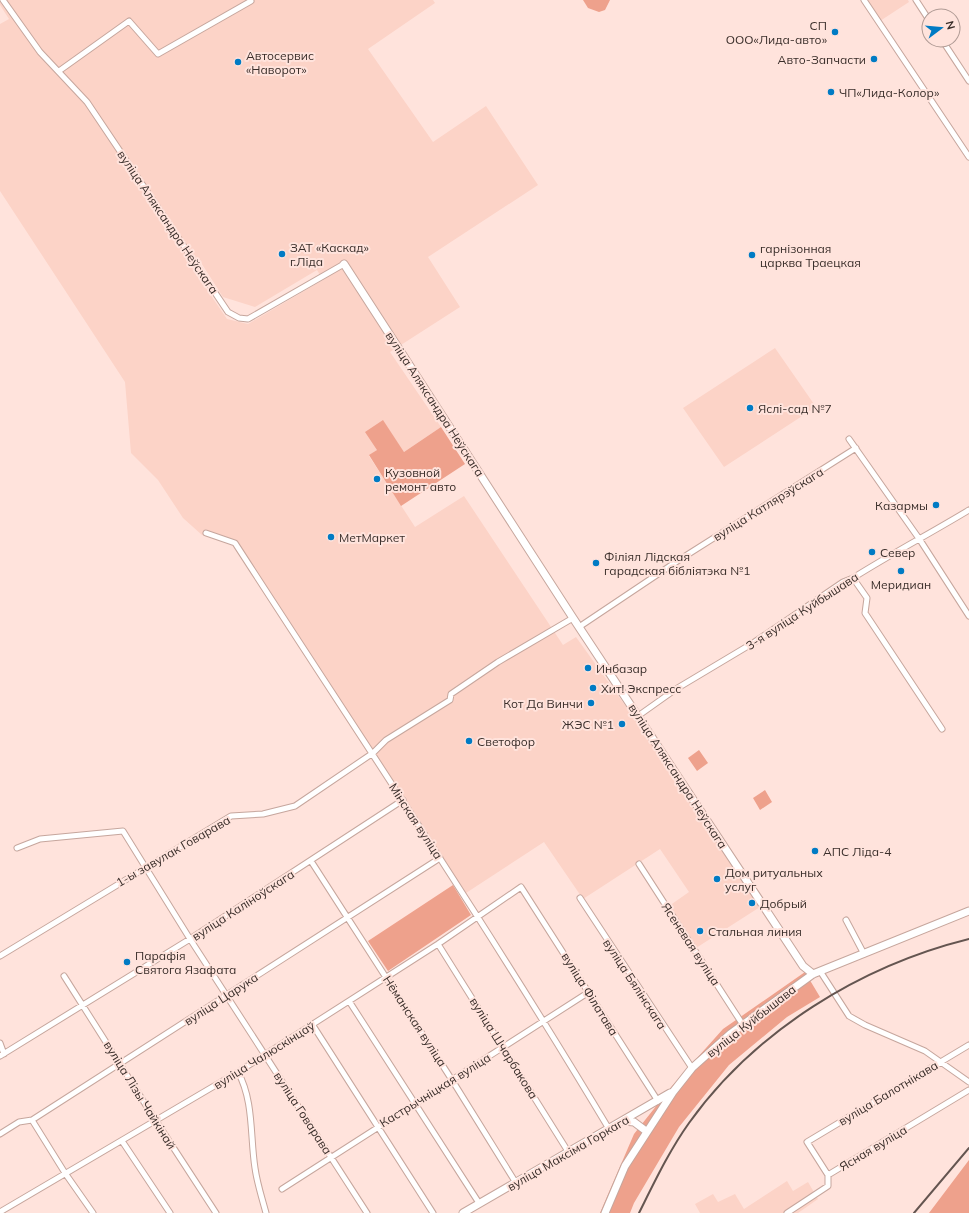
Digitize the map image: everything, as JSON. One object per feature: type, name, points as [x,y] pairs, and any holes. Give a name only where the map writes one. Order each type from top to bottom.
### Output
[{"type":"street","name":"вуліца Аляксандра Неўскага","points":[[3,0],[40,52],[88,102],[228,312],[239,318],[248,319],[344,264],[573,618],[803,966],[817,973],[849,1016],[865,1025],[925,1051],[969,1082]]},
{"type":"street","points":[[864,0],[969,156]]},
{"type":"street","points":[[59,71],[129,21],[158,54],[251,1]]},
{"type":"street","points":[[947,48],[969,81]]},
{"type":"street","points":[[849,438],[920,540],[969,616]]},
{"type":"street","name":"вуліца Катлярэўскага","points":[[579,627],[679,560],[856,448]]},
{"type":"street","name":"3-я вуліца Куйбышава","points":[[638,716],[676,689],[753,643],[843,582],[853,578],[909,543],[920,540],[969,510]]},
{"type":"street","name":"Мінская вуліца","points":[[206,533],[235,543],[373,753],[478,917],[545,1022],[609,1129]]},
{"type":"street","points":[[853,578],[867,598],[865,613],[942,729]]},
{"type":"street","name":"1-ы завулак Говарава","points":[[0,956],[231,816],[263,814],[295,806],[373,753],[386,740],[450,700],[451,694],[498,662],[573,618]]},
{"type":"street","name":"вуліца Каліноўскага","points":[[2,1055],[190,939],[403,800]]},
{"type":"street","name":"вуліца Говарава","points":[[17,848],[40,839],[123,831],[190,939],[266,1054],[367,1213]]},
{"type":"street","name":"вуліца Царука","points":[[0,1134],[19,1122],[32,1120],[121,1064],[347,916],[440,858]]},
{"type":"street","name":"Нёманская вуліца","points":[[311,861],[386,976],[516,1183]]},
{"type":"street","name":"Ясеневая вуліца","points":[[639,864],[743,1025]]},
{"type":"street","name":"вуліца Чалюскінцаў","points":[[1,1212],[65,1173],[156,1122],[238,1072],[438,944],[521,887]]},
{"type":"street","name":"вуліца Філатава","points":[[521,887],[590,992],[658,1101]]},
{"type":"street","name":"вуліца Бялінскага","points":[[580,898],[692,1068]]},
{"type":"street","name":"вуліца Куйбышава","points":[[605,1213],[625,1166],[646,1130],[673,1092],[692,1068],[743,1025],[817,973],[969,910]]},
{"type":"street","points":[[846,920],[864,954]]},
{"type":"street","name":"вуліца Шчарбакова","points":[[438,944],[504,1047],[569,1153]]},
{"type":"street","name":"вуліца Лізы Чайкінай","points":[[64,976],[121,1064],[156,1122],[216,1213]]},
{"type":"street","name":"Кастрычніцкая вуліца","points":[[282,1189],[378,1126],[545,1022],[590,992]]},
{"type":"street","points":[[349,1000],[479,1203]]},
{"type":"street","points":[[312,1024],[434,1213]]},
{"type":"street","points":[[0,1043],[2,1055]]},
{"type":"street","name":"вуліца Балотнікава","points":[[828,1175],[807,1142],[969,1045]]},
{"type":"street","points":[[238,1072],[244,1083],[248,1101],[255,1169],[266,1213]]},
{"type":"street","name":"Ясная вуліца","points":[[787,1213],[828,1186],[828,1175],[969,1090]]},
{"type":"street","name":"вуліца Максіма Горкага","points":[[463,1213],[673,1092]]},
{"type":"street","points":[[32,1120],[65,1173],[93,1213]]},
{"type":"street","points":[[624,1121],[634,1122],[646,1130]]},
{"type":"street","points":[[122,1141],[170,1213]]},
{"type":"shaded area","points":[[0,0],[433,0],[435,3],[368,49],[433,142],[486,106],[538,185],[428,257],[460,307],[390,352],[441,427],[404,452],[383,421],[377,450],[369,456],[415,527],[464,496],[563,645],[576,637],[642,729],[760,907],[696,948],[669,906],[689,892],[660,849],[583,899],[544,842],[466,893],[380,760],[374,763],[232,544],[202,535],[183,518],[158,480],[131,453],[125,382],[0,191],[0,24],[9,19],[0,5]],"holes":[[[198,258],[223,297],[255,307],[317,270],[323,280],[248,324],[227,319],[189,263]]]},
{"type":"shaded area","points":[[583,0],[610,0],[605,10],[599,12],[588,8]]},
{"type":"shaded area","points":[[866,0],[908,0],[909,2],[880,21]]},
{"type":"shaded area","name":"Яслі-сад №7","points":[[775,348],[816,407],[724,467],[683,408]]},
{"type":"shaded area","points":[[383,420],[404,452],[441,427],[465,464],[401,506],[369,455],[377,450],[365,432]]},
{"type":"shaded area","points":[[699,750],[708,763],[697,771],[688,758]]},
{"type":"shaded area","points":[[765,790],[772,802],[760,810],[753,798]]},
{"type":"shaded area","points":[[453,885],[471,915],[388,971],[368,941]]},
{"type":"shaded area","points":[[805,972],[820,997],[787,1017],[729,1065],[679,1127],[634,1203],[630,1213],[600,1213],[634,1134],[672,1086],[723,1029]]},
{"type":"shaded area","points":[[969,1160],[969,1213],[929,1213]]},
{"type":"shaded area","points":[[787,1181],[793,1191],[808,1182],[818,1199],[798,1213],[700,1213],[695,1204],[713,1194],[718,1202],[735,1194],[744,1209]]},
{"type":"railway","points":[[639,1213],[668,1156],[689,1123],[716,1090],[745,1059],[778,1031],[813,1007],[850,985],[889,966],[928,951],[969,939]]},
{"type":"railway","points":[[914,1213],[969,1148]]},
{"type":"place","name":"СП ООО«Лида-авто»","points":[[835,32]]},
{"type":"place","name":"Авто-Запчасти","points":[[874,59]]},
{"type":"place","name":"Автосервис «Наворот»","points":[[238,62]]},
{"type":"place","name":"ЧП«Лида-Колор»","points":[[831,92]]},
{"type":"place","name":"ЗАТ «Каскад» г.Ліда","points":[[282,254]]},
{"type":"place","name":"гарнізонная царква Траецкая","points":[[752,255]]},
{"type":"place","name":"Яслі-сад №7","points":[[750,408]]},
{"type":"place","name":"Кузовной ремонт авто","points":[[377,479]]},
{"type":"place","name":"Казармы","points":[[936,505]]},
{"type":"place","name":"МетМаркет","points":[[331,537]]},
{"type":"place","name":"Север","points":[[872,552]]},
{"type":"place","name":"Філіял Лідская гарадская бібліятэка №1","points":[[596,563]]},
{"type":"place","name":"Меридиан","points":[[901,571]]},
{"type":"place","name":"Инбазар","points":[[588,668]]},
{"type":"place","name":"Хит! Экспресс","points":[[593,688]]},
{"type":"place","name":"Кот Да Винчи","points":[[591,703]]},
{"type":"place","name":"ЖЭС №1","points":[[622,724]]},
{"type":"place","name":"Светофор","points":[[469,741]]},
{"type":"place","name":"АПС Ліда-4","points":[[815,851]]},
{"type":"place","name":"Дом ритуальных услуг","points":[[717,879]]},
{"type":"place","name":"Добрый","points":[[752,903]]},
{"type":"place","name":"Стальная линия","points":[[700,931]]},
{"type":"place","name":"Парафія Святога Язафата","points":[[127,962]]}]
